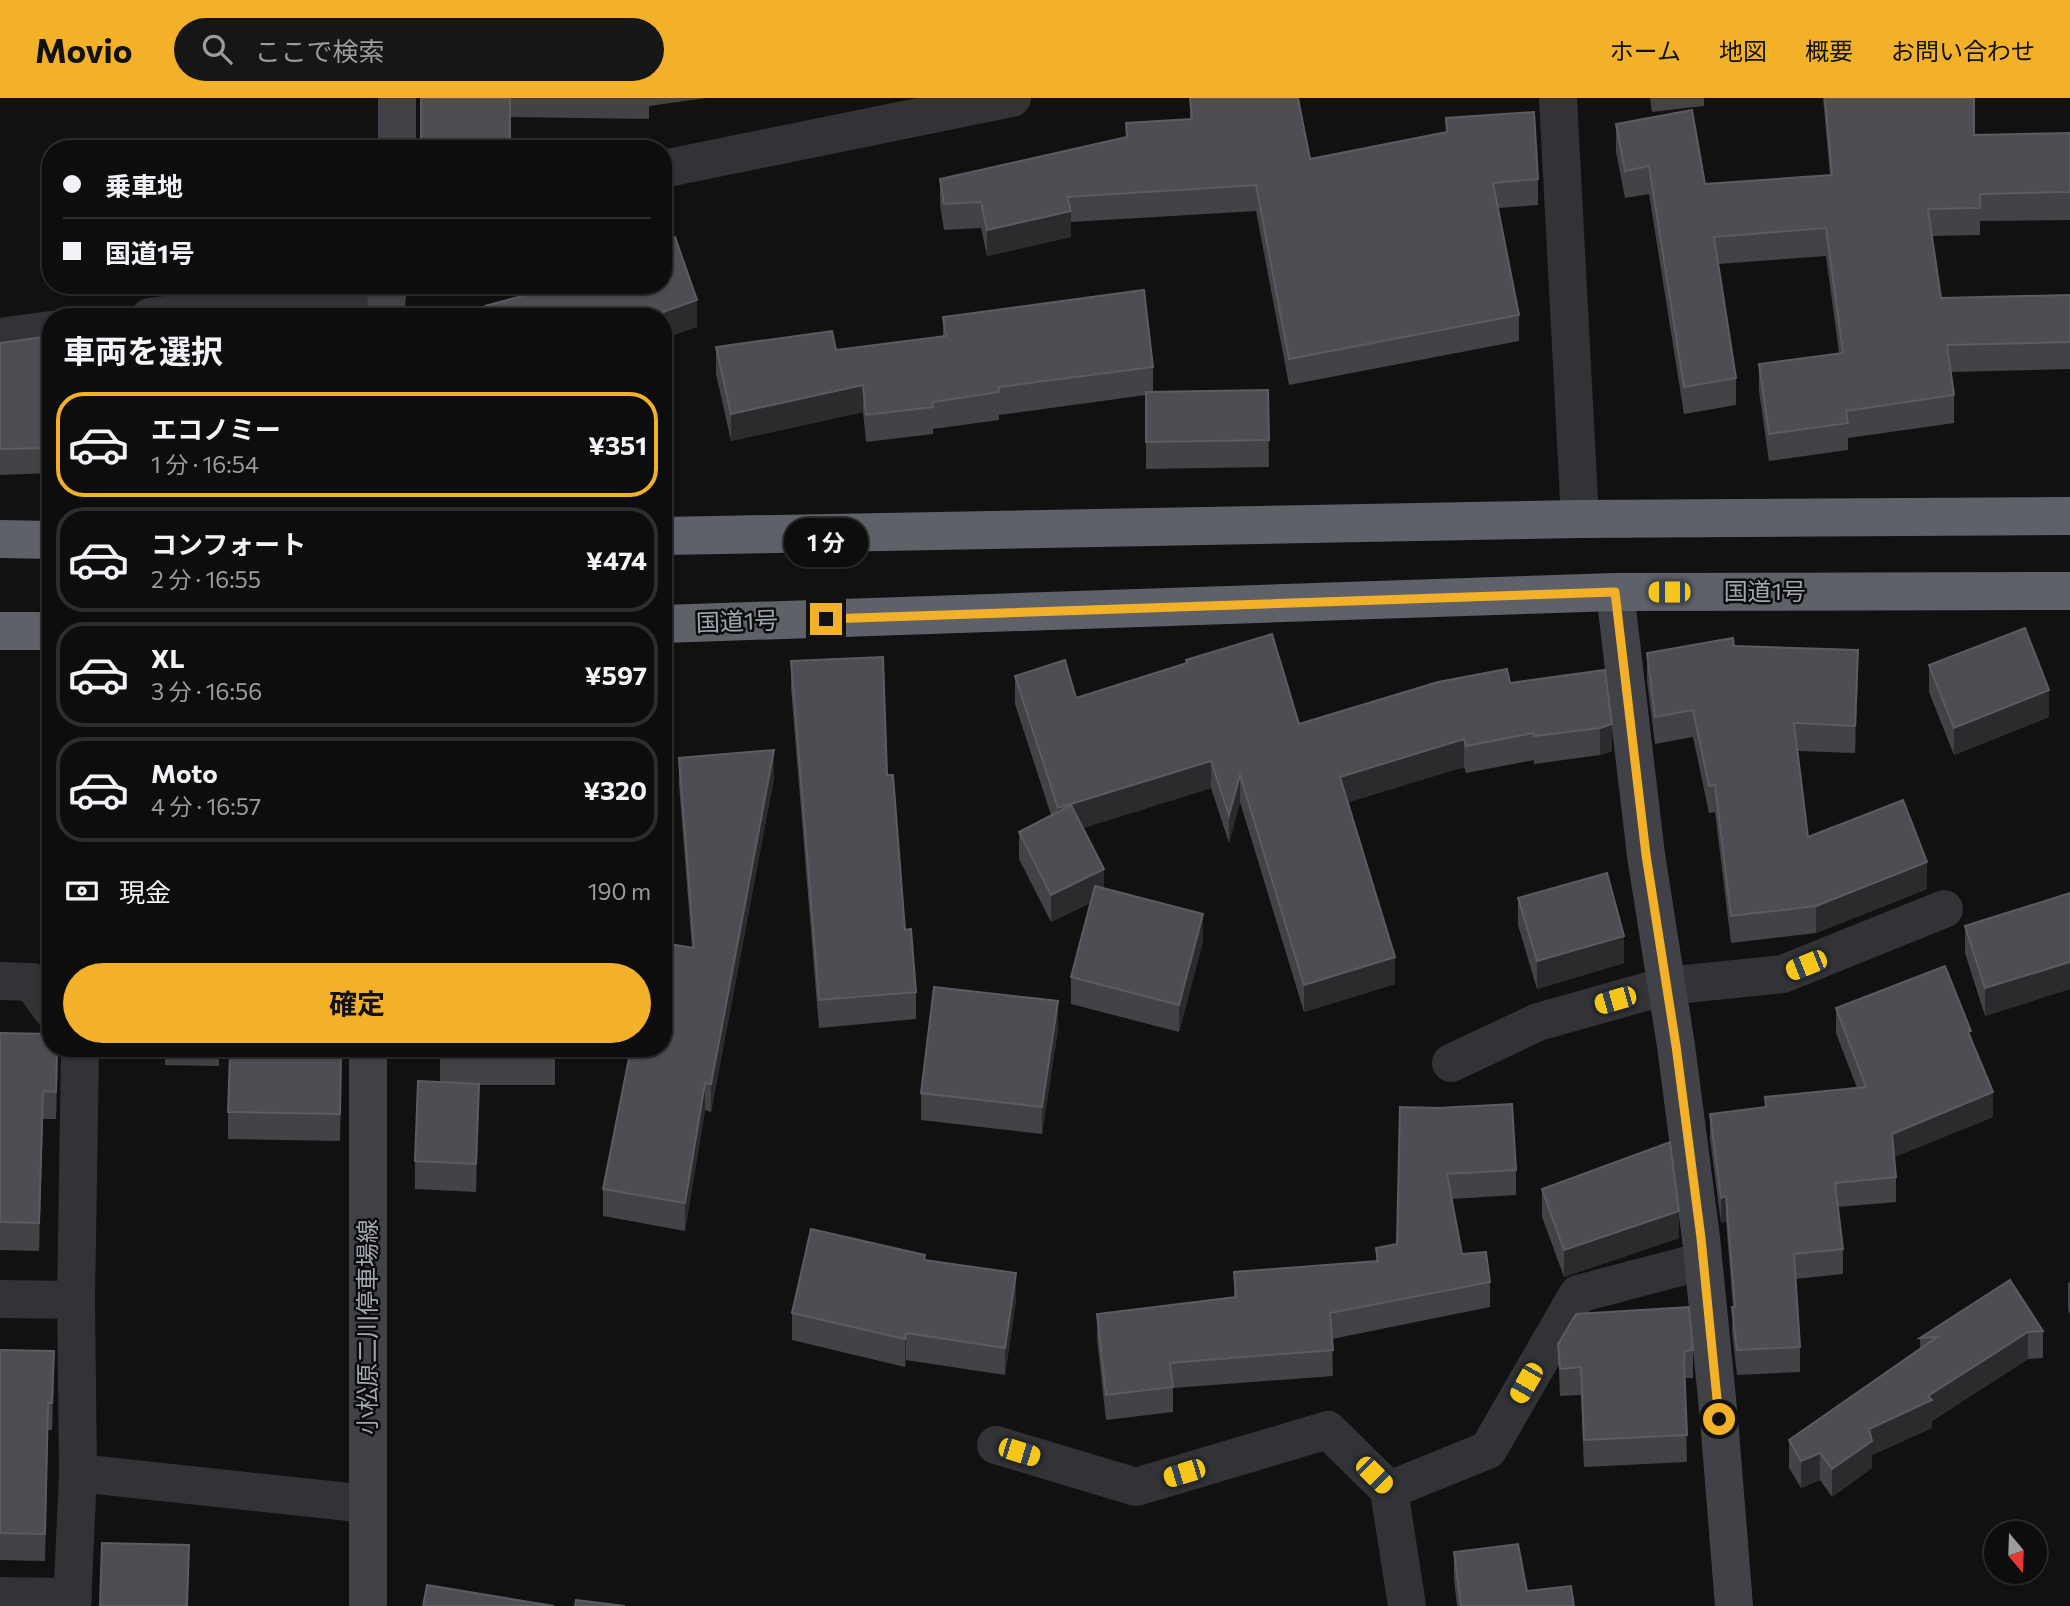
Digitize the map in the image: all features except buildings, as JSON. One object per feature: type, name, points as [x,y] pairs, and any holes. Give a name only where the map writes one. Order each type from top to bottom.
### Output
[{"type":"highway","points":[[672,536],[1580,519],[2070,516]]},
{"type":"highway","points":[[0,540],[42,540]]},
{"type":"highway","name":"国道1号","points":[[672,624],[1615,592],[2070,591]]},
{"type":"highway","points":[[0,631],[42,631]]},
{"type":"street","points":[[397,98],[397,140]]},
{"type":"street","points":[[672,167],[1012,98]]},
{"type":"street","points":[[1558,98],[1580,519]]},
{"type":"street","points":[[217,308],[321,294]]},
{"type":"street","points":[[0,337],[42,331]]},
{"type":"street","points":[[1615,592],[1646,855],[1676,1046],[1703,1261],[1734,1606]]},
{"type":"street","points":[[1451,1063],[1538,1022],[1666,986],[1783,974],[1944,909]]},
{"type":"street","points":[[0,981],[32,982],[42,996]]},
{"type":"street","points":[[0,1596],[73,1601],[78,1473],[76,1300],[79,1057]]},
{"type":"street","name":"小松原二川停車場線","points":[[368,1057],[368,1606]]},
{"type":"street","points":[[1389,1490],[1488,1451],[1578,1294],[1703,1261]]},
{"type":"street","points":[[0,1299],[76,1300]]},
{"type":"street","points":[[996,1446],[1136,1487],[1328,1430],[1389,1490],[1407,1606]]},
{"type":"street","points":[[78,1473],[368,1504]]},
{"type":"route","points":[[826,619],[1615,592],[1646,855],[1676,1046],[1701,1238],[1719,1419]]}]
